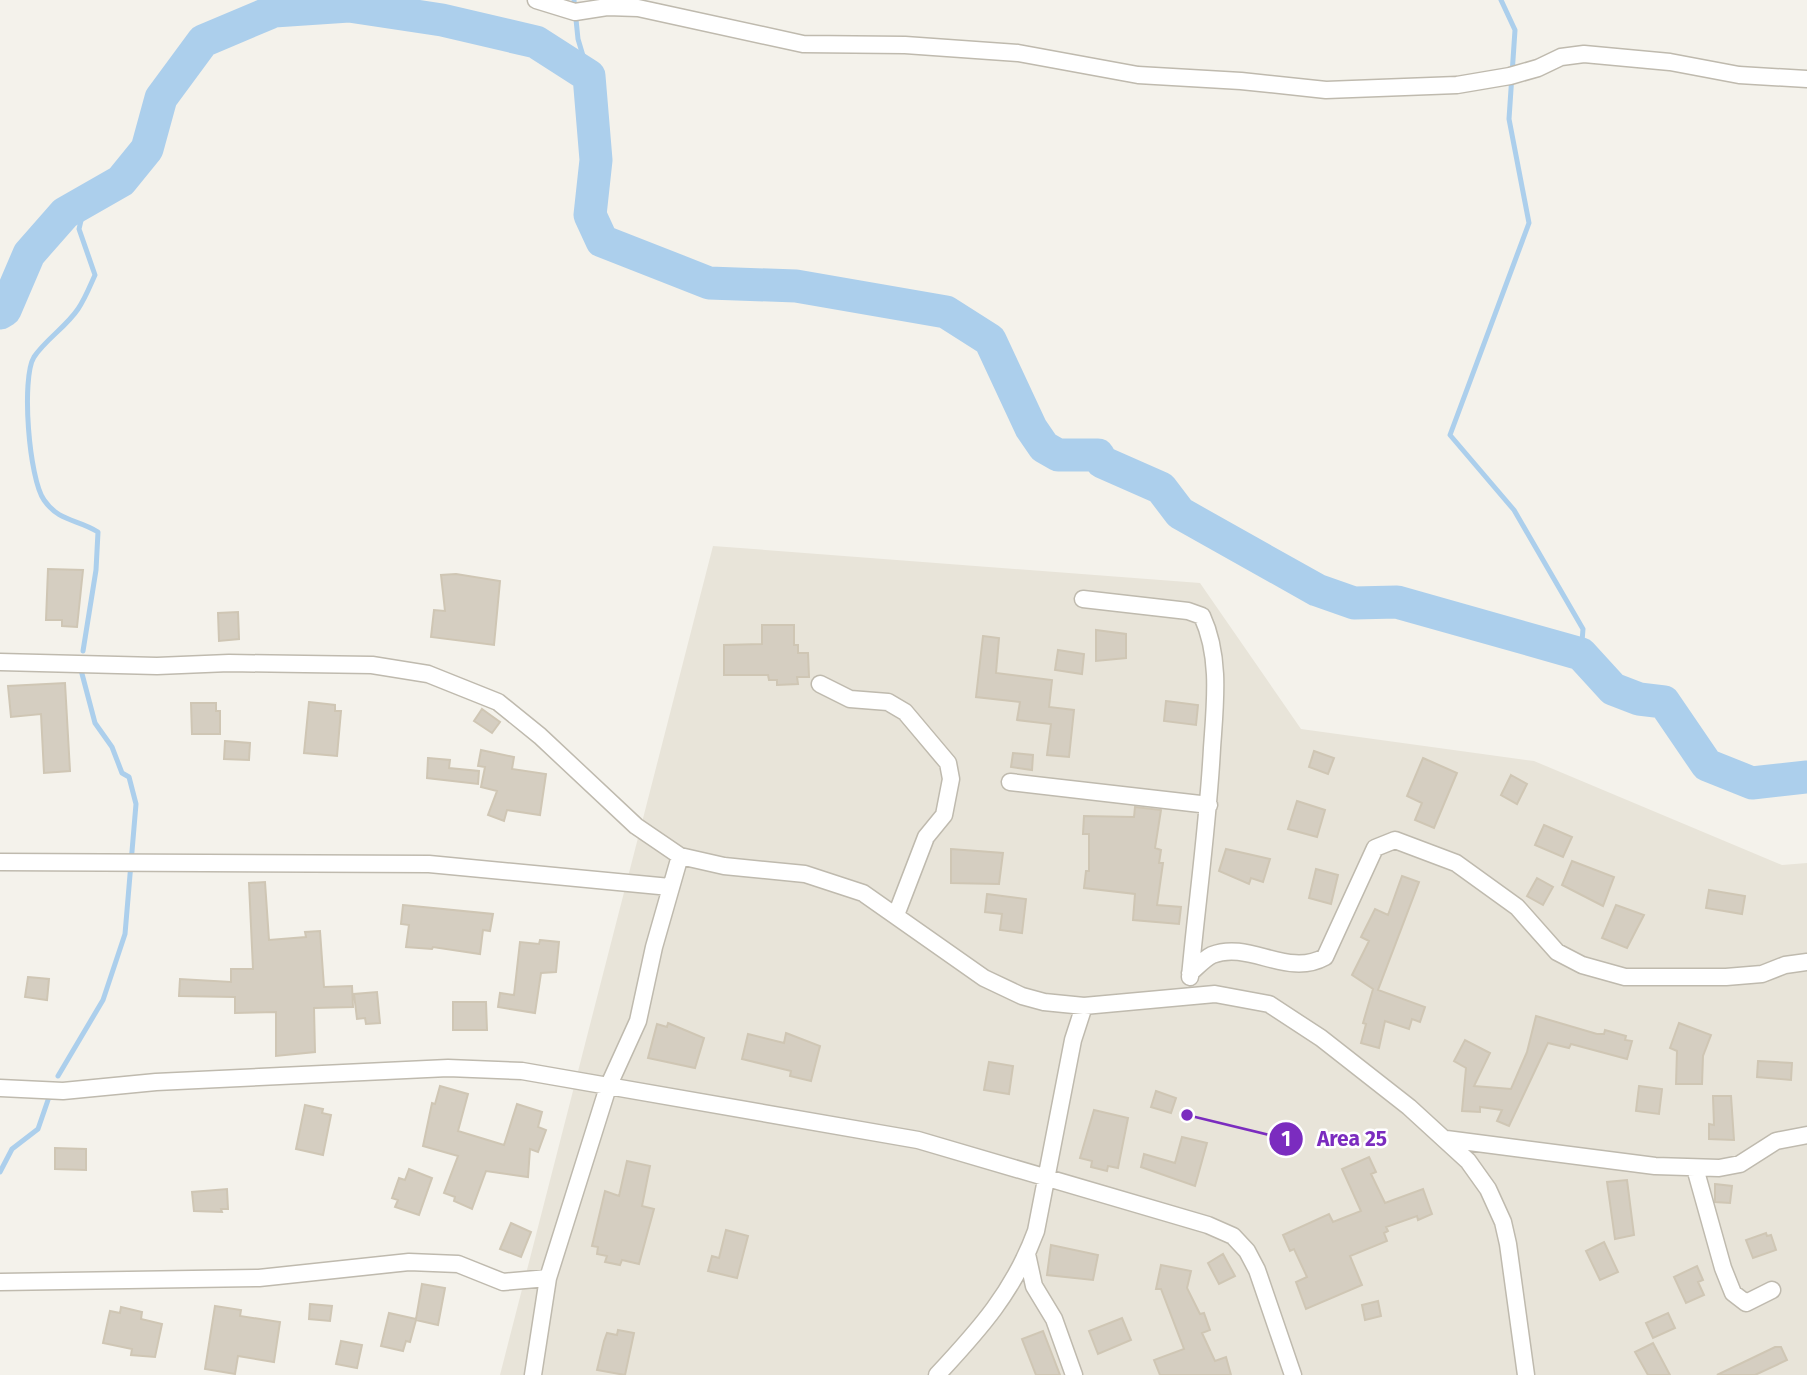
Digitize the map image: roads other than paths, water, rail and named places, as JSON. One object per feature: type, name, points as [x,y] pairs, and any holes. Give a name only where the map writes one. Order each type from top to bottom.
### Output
[{"type":"street","points":[[536,0],[575,12],[607,7],[638,8],[803,44],[905,45],[1018,53],[1138,75],[1241,81],[1326,90],[1365,91],[1457,85],[1510,76],[1538,68],[1561,57],[1584,54],[1670,62],[1739,75],[1807,79]]},
{"type":"street","points":[[1083,599],[1188,611],[1202,616],[1208,628],[1216,682],[1209,805],[1188,997]]},
{"type":"street","points":[[0,662],[157,666],[229,663],[372,665],[428,674],[498,702],[540,736],[636,826],[680,856],[724,866],[818,877],[863,893],[1000,987],[1044,1002],[1084,1006],[1231,996],[1252,999],[1276,1008],[1359,1067],[1446,1139],[1468,1161],[1488,1189],[1503,1222],[1527,1375]]},
{"type":"street","points":[[820,684],[850,699],[888,702],[905,712],[948,763],[951,779],[944,815],[926,837],[896,915]]},
{"type":"street","points":[[1010,782],[1209,805]]},
{"type":"street","points":[[1191,973],[1209,956],[1224,952],[1295,966],[1312,964],[1325,957],[1375,848],[1395,839],[1456,863],[1517,906],[1558,952],[1582,965],[1625,977],[1726,977],[1762,974],[1785,965],[1807,962]]},
{"type":"street","points":[[533,1375],[548,1278],[607,1087],[638,1021],[680,856]]},
{"type":"street","points":[[0,862],[429,864],[670,887]]},
{"type":"street","points":[[937,1375],[1003,1300],[1027,1254],[1035,1231],[1073,1040],[1084,1006]]},
{"type":"street","points":[[0,1088],[63,1091],[156,1082],[448,1068],[522,1071],[882,1132],[1208,1224],[1233,1236],[1257,1270],[1293,1375]]},
{"type":"street","points":[[1446,1139],[1632,1164],[1719,1168],[1740,1164],[1776,1141],[1807,1135]]},
{"type":"street","points":[[1695,1168],[1723,1268],[1733,1293],[1746,1303],[1772,1290]]},
{"type":"street","points":[[1027,1254],[1034,1286],[1055,1318],[1074,1375]]},
{"type":"street","points":[[0,1282],[259,1278],[408,1262],[458,1265],[503,1282],[548,1278]]},
{"type":"waterway","points":[[574,0],[578,39],[589,76]]},
{"type":"waterway","points":[[1501,0],[1515,30],[1509,119],[1529,223],[1450,435],[1514,510],[1583,629],[1581,654]]},
{"type":"waterway","points":[[0,313],[5,310],[29,254],[65,213],[121,181],[147,149],[161,98],[203,41],[274,11],[349,6],[442,20],[536,42],[589,76],[596,160],[590,215],[602,241],[709,283],[796,286],[946,312],[990,340],[1031,428],[1044,447],[1058,455],[1098,455],[1102,462],[1161,488],[1180,513],[1317,590],[1354,603],[1397,602],[1581,654],[1613,689],[1639,699],[1664,702],[1707,765],[1752,783],[1807,777]]},
{"type":"waterway","points":[[83,651],[96,570],[98,532],[62,516],[44,500],[34,472],[27,406],[30,368],[34,357],[78,309],[95,275],[79,229],[86,200]]},
{"type":"waterway","points":[[58,1076],[103,1000],[125,934],[136,804],[129,777],[122,773],[112,747],[95,723],[81,670]]},
{"type":"waterway","points":[[0,1172],[12,1149],[38,1129],[48,1100]]},
{"type":"place","name":"Area 25","points":[[1187,1115]]}]
